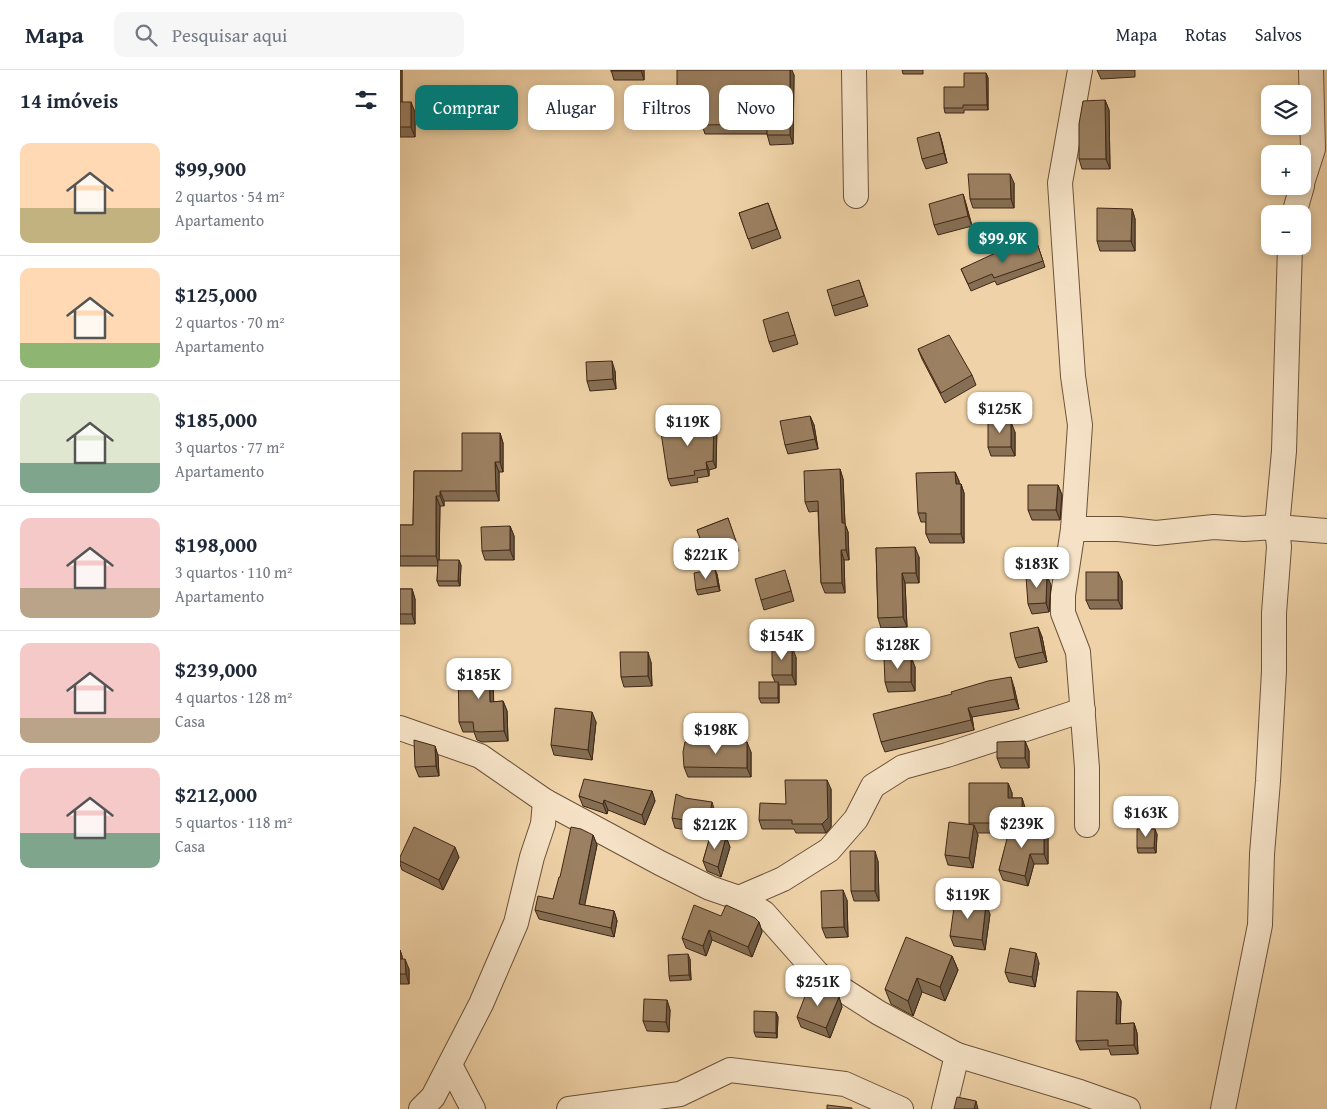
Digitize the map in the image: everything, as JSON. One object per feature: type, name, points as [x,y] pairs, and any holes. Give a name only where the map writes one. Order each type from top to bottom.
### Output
[{"type":"street","points":[[854,70],[856,196]]},
{"type":"street","points":[[1080,70],[1060,183],[1073,376],[1080,425],[1073,529],[1063,594],[1063,614],[1078,652],[1088,768],[1088,825]]},
{"type":"street","points":[[1310,70],[1311,153]]},
{"type":"street","points":[[1223,1109],[1260,925],[1262,854],[1274,672],[1274,613],[1279,547],[1277,527],[1284,451],[1290,255]]},
{"type":"street","points":[[1073,529],[1119,529],[1156,533],[1214,527],[1244,529],[1277,527],[1327,531]]},
{"type":"street","points":[[739,898],[783,879],[829,850],[856,819],[873,786],[903,767],[948,755],[1083,710]]},
{"type":"street","points":[[400,728],[480,756],[545,801],[660,863],[710,888],[739,898],[764,913],[818,974],[879,1013],[957,1055],[1080,1092],[1128,1109]]},
{"type":"street","points":[[421,1109],[433,1097],[482,1004],[516,923],[532,857],[543,824],[545,801]]},
{"type":"street","points":[[944,1109],[957,1055]]},
{"type":"street","points":[[450,1065],[474,1109]]},
{"type":"street","points":[[569,1109],[680,1094],[730,1070],[845,1084],[901,1109]]},
{"type":"building","points":[[641,70],[641,71],[611,71]]},
{"type":"building","points":[[677,70],[790,70],[790,85],[719,85],[719,125],[709,125],[709,85],[677,85]]},
{"type":"building","points":[[964,73],[986,73],[987,105],[963,105],[963,108],[944,108],[944,87],[964,87]]},
{"type":"building","points":[[1105,100],[1106,159],[1079,159],[1079,124],[1083,101]]},
{"type":"building","points":[[400,102],[411,102],[411,127],[400,127]]},
{"type":"building","points":[[767,130],[790,130],[790,135],[767,135]]},
{"type":"building","points":[[939,132],[944,153],[922,159],[917,138]]},
{"type":"building","points":[[968,174],[1010,174],[1011,199],[970,199]]},
{"type":"building","points":[[963,194],[968,216],[934,225],[929,204]]},
{"type":"building","points":[[768,203],[777,229],[748,239],[739,213]]},
{"type":"building","points":[[1097,208],[1132,209],[1131,241],[1097,241]]},
{"type":"building","points":[[1037,243],[1043,261],[994,278],[992,274],[968,284],[961,269],[1002,250],[1004,255]]},
{"type":"building","points":[[859,280],[864,296],[832,306],[827,290]]},
{"type":"building","points":[[788,312],[795,335],[769,342],[763,320]]},
{"type":"building","points":[[949,335],[972,375],[941,393],[918,349]]},
{"type":"building","points":[[612,361],[613,379],[587,381],[586,362]]},
{"type":"building","points":[[810,416],[815,439],[785,445],[780,421]]},
{"type":"building","points":[[696,418],[714,419],[713,461],[706,462],[707,469],[694,471],[695,475],[668,479],[660,426],[696,422]]},
{"type":"building","points":[[988,422],[1011,422],[1011,447],[988,447]]},
{"type":"building","points":[[462,433],[500,433],[500,462],[495,462],[496,491],[440,491],[440,496],[436,496],[436,556],[400,556],[400,525],[413,525],[414,471],[462,471]]},
{"type":"building","points":[[840,469],[842,523],[845,523],[846,550],[841,550],[842,583],[821,583],[818,501],[805,502],[804,471]]},
{"type":"building","points":[[955,472],[956,484],[961,484],[961,534],[926,534],[926,513],[918,513],[916,473]]},
{"type":"building","points":[[1028,485],[1058,485],[1056,510],[1028,510]]},
{"type":"building","points":[[728,518],[736,541],[705,552],[697,530]]},
{"type":"building","points":[[510,526],[510,550],[482,551],[481,527]]},
{"type":"building","points":[[915,547],[916,573],[902,573],[903,617],[878,618],[876,548]]},
{"type":"building","points":[[438,560],[459,560],[458,581],[437,581]]},
{"type":"building","points":[[715,569],[718,586],[696,590],[694,573]]},
{"type":"building","points":[[785,570],[791,591],[761,600],[755,579]]},
{"type":"building","points":[[1086,572],[1118,572],[1118,600],[1086,600]]},
{"type":"building","points":[[1047,575],[1046,603],[1028,604],[1026,577]]},
{"type":"building","points":[[400,589],[412,589],[412,614],[400,614]]},
{"type":"building","points":[[1038,627],[1043,652],[1015,658],[1010,633]]},
{"type":"building","points":[[772,647],[792,647],[792,675],[772,675]]},
{"type":"building","points":[[620,652],[648,652],[648,676],[621,677]]},
{"type":"building","points":[[911,657],[911,682],[885,682],[884,658]]},
{"type":"building","points":[[489,665],[490,702],[503,701],[504,731],[479,732],[474,731],[473,722],[459,722],[458,666]]},
{"type":"building","points":[[1011,677],[1015,699],[968,708],[971,720],[881,742],[873,714],[952,694],[951,692],[988,681]]},
{"type":"building","points":[[759,682],[778,682],[778,698],[759,698]]},
{"type":"building","points":[[555,708],[592,712],[588,750],[551,745]]},
{"type":"building","points":[[414,740],[435,746],[436,766],[415,767]]},
{"type":"building","points":[[1025,741],[1025,758],[997,758],[997,742]]},
{"type":"building","points":[[685,742],[747,742],[747,768],[684,767],[683,752]]},
{"type":"building","points":[[584,779],[652,791],[642,815],[604,800],[603,804],[579,796]]},
{"type":"building","points":[[785,780],[827,780],[828,818],[822,824],[792,824],[792,820],[759,820],[760,803],[786,804]]},
{"type":"building","points":[[969,783],[1008,783],[1008,798],[1022,798],[1022,823],[969,823]]},
{"type":"building","points":[[676,794],[685,798],[712,802],[708,824],[672,818]]},
{"type":"building","points":[[949,822],[974,825],[969,858],[945,855]]},
{"type":"building","points":[[414,827],[455,847],[439,880],[400,861],[400,857]]},
{"type":"building","points":[[571,827],[581,829],[593,835],[579,904],[614,911],[611,928],[535,910],[538,896],[553,899]]},
{"type":"building","points":[[1010,827],[1044,827],[1044,854],[1030,854],[1025,876],[999,870]]},
{"type":"building","points":[[1137,829],[1155,829],[1154,848],[1137,848]]},
{"type":"building","points":[[711,833],[726,837],[718,867],[703,861]]},
{"type":"building","points":[[850,851],[875,851],[875,891],[851,891]]},
{"type":"building","points":[[843,890],[844,927],[822,928],[821,891]]},
{"type":"building","points":[[955,900],[986,904],[982,940],[950,936]]},
{"type":"building","points":[[694,905],[721,916],[726,905],[755,918],[759,922],[748,947],[709,930],[703,946],[682,938]]},
{"type":"building","points":[[906,937],[952,956],[940,987],[917,978],[908,1001],[885,989]]},
{"type":"building","points":[[1010,948],[1036,953],[1032,977],[1005,972]]},
{"type":"building","points":[[688,954],[689,975],[669,976],[668,955]]},
{"type":"building","points":[[400,959],[405,959],[406,974],[400,974]]},
{"type":"building","points":[[809,986],[839,997],[826,1028],[797,1017]]},
{"type":"building","points":[[1077,991],[1117,992],[1116,1024],[1134,1023],[1134,1045],[1108,1046],[1108,1040],[1076,1041]]},
{"type":"building","points":[[644,999],[667,1000],[666,1022],[643,1021]]},
{"type":"building","points":[[754,1011],[776,1012],[776,1033],[754,1032]]},
{"type":"building","points":[[957,1097],[976,1101],[974,1109],[954,1109]]},
{"type":"building","points":[[827,1105],[852,1108],[852,1109],[827,1109]]}]
